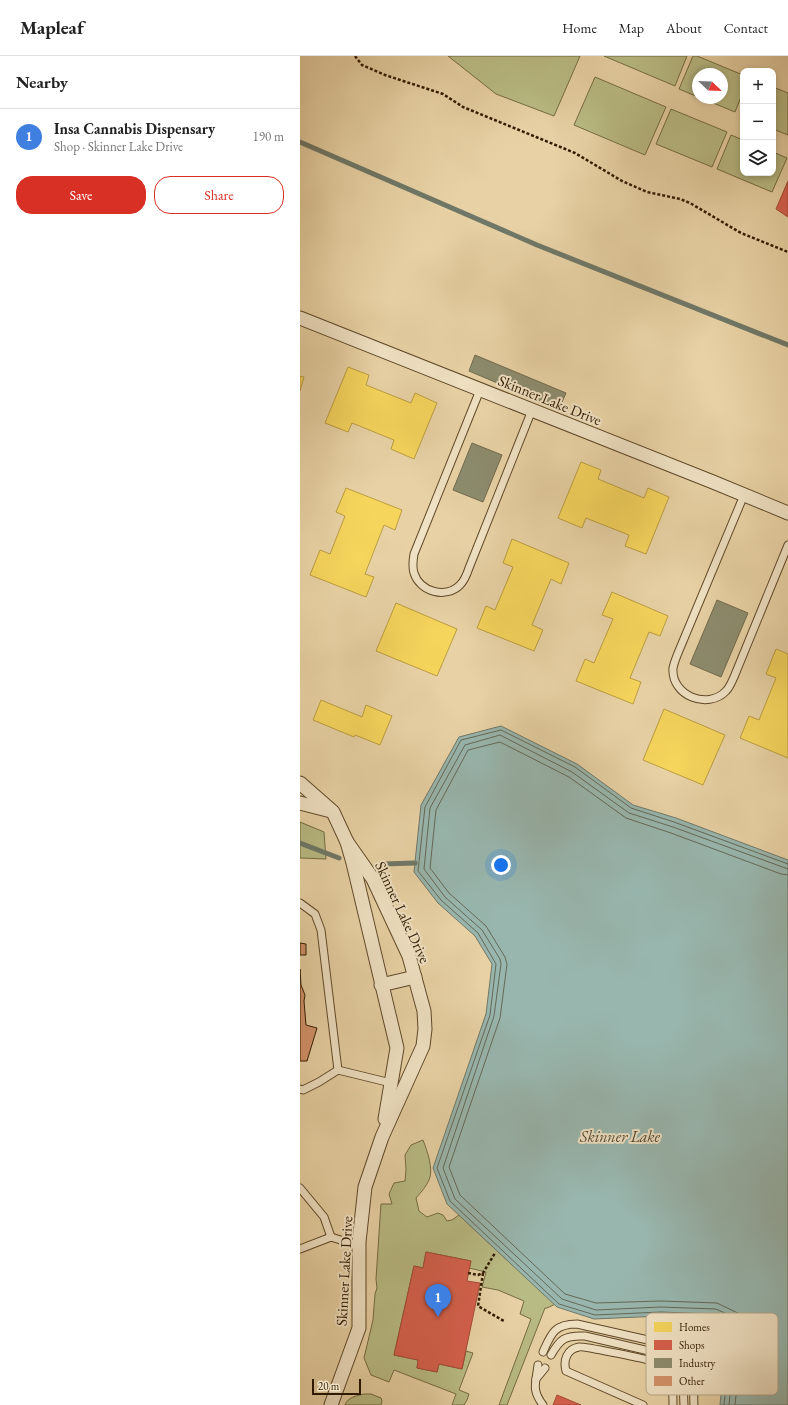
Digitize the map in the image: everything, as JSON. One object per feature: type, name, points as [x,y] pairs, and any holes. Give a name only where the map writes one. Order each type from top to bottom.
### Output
[{"type":"street","name":"Skinner Lake Drive","points":[[300,318],[788,513]]},
{"type":"street","name":"Skinner Lake Drive","points":[[300,783],[333,812],[347,842],[373,879],[409,956],[424,1011],[425,1029],[423,1046],[382,1137],[365,1187],[359,1246],[359,1328],[331,1405]]},
{"type":"street","points":[[300,803],[333,812]]},
{"type":"street","name":"Skinner Lake Drive","points":[[347,842],[397,1048],[382,1137]]},
{"type":"street","name":"Skinner Lake Drive","points":[[381,985],[415,977]]},
{"type":"lane","points":[[480,390],[414,554],[412,563],[414,572],[417,580],[426,589],[438,593],[447,592],[462,584],[532,410]]},
{"type":"lane","points":[[744,495],[673,668],[674,678],[679,687],[686,694],[695,699],[708,700],[717,697],[727,690],[734,677],[788,545]]},
{"type":"lane","points":[[300,903],[315,914],[321,930],[338,1070]]},
{"type":"lane","points":[[300,1089],[303,1090],[319,1082],[338,1070],[391,1083]]},
{"type":"lane","points":[[300,1188],[324,1217],[331,1238]]},
{"type":"lane","points":[[300,1249],[331,1238],[359,1246]]},
{"type":"lane","points":[[543,1352],[551,1335],[558,1328],[567,1324],[576,1324],[646,1340]]},
{"type":"lane","points":[[551,1355],[558,1343],[564,1338],[577,1336],[585,1336],[646,1350]]},
{"type":"lane","points":[[643,1405],[566,1371],[564,1366],[565,1358],[569,1352],[580,1346],[646,1359]]},
{"type":"lane","points":[[538,1365],[534,1389],[536,1396],[543,1405]]},
{"type":"lane","points":[[536,1379],[545,1368]]},
{"type":"lane","points":[[673,1395],[674,1405]]},
{"type":"lane","points":[[683,1395],[684,1405]]},
{"type":"lane","points":[[694,1395],[694,1405]]},
{"type":"path","points":[[355,56],[362,65],[385,75],[443,94],[463,107],[575,152],[622,181],[647,192],[680,199],[690,203],[741,233],[788,252]]},
{"type":"path","points":[[495,1252],[483,1273],[478,1306],[504,1320]]},
{"type":"path","points":[[468,1273],[478,1275],[483,1273]]},
{"type":"green space","points":[[448,56],[580,56],[554,116],[496,94]]},
{"type":"green space","points":[[604,56],[687,56],[675,86]]},
{"type":"green space","points":[[693,56],[697,56],[726,68],[692,68],[692,94],[679,89]]},
{"type":"green space","points":[[728,69],[740,74],[740,100],[735,112],[716,104],[728,104]]},
{"type":"green space","points":[[595,77],[666,107],[645,155],[574,125]]},
{"type":"green space","points":[[776,88],[788,93],[788,135],[776,130]]},
{"type":"green space","points":[[671,109],[727,132],[712,167],[656,144]]},
{"type":"green space","points":[[731,135],[740,139],[740,176],[776,176],[776,153],[787,158],[772,192],[717,169]]},
{"type":"green space","points":[[300,822],[324,832],[326,859],[300,858]]},
{"type":"green space","points":[[423,1140],[431,1171],[428,1183],[416,1198],[419,1211],[427,1217],[438,1213],[443,1215],[447,1221],[452,1220],[459,1215],[508,1261],[560,1302],[545,1308],[507,1405],[499,1405],[531,1319],[520,1314],[524,1301],[498,1290],[482,1287],[486,1272],[469,1268],[471,1261],[426,1252],[423,1268],[414,1266],[394,1355],[418,1360],[417,1368],[437,1372],[439,1364],[462,1369],[466,1351],[473,1353],[459,1390],[469,1394],[464,1405],[452,1405],[456,1394],[394,1370],[389,1382],[371,1375],[364,1358],[373,1320],[375,1294],[377,1288],[376,1279],[381,1204],[392,1204],[389,1194],[394,1183],[405,1181],[405,1155],[411,1145]]},
{"type":"green space","points":[[371,1394],[381,1398],[381,1405],[345,1405],[346,1402],[355,1396]]},
{"type":"water","name":"Skinner Lake","points":[[501,726],[577,764],[633,805],[676,818],[788,860],[788,1405],[720,1405],[721,1395],[778,1395],[778,1313],[646,1313],[646,1317],[594,1319],[557,1307],[447,1204],[433,1168],[486,1014],[492,964],[475,936],[438,903],[414,872],[421,805],[459,737]]},
{"type":"building: Homes","points":[[348,367],[369,375],[366,385],[411,403],[415,393],[437,403],[414,459],[391,449],[394,440],[352,423],[348,432],[325,423]]},
{"type":"building: Homes","points":[[300,376],[304,377],[300,391]]},
{"type":"building: Homes","points":[[581,462],[601,470],[598,479],[644,498],[648,488],[669,497],[646,554],[625,546],[629,535],[586,518],[582,528],[558,518]]},
{"type":"building: Homes","points":[[346,488],[402,510],[395,530],[384,525],[365,574],[374,577],[366,597],[310,575],[320,550],[330,554],[345,516],[336,512]]},
{"type":"building: Homes","points":[[512,539],[569,563],[561,584],[551,579],[532,625],[543,630],[534,651],[477,628],[486,606],[495,610],[513,567],[503,563]]},
{"type":"building: Homes","points":[[612,592],[668,616],[660,636],[649,632],[630,678],[641,682],[633,704],[576,681],[585,659],[594,663],[613,619],[602,615]]},
{"type":"building: Homes","points":[[396,603],[457,629],[437,676],[376,651]]},
{"type":"building: Homes","points":[[776,649],[788,654],[788,758],[740,738],[749,716],[759,720],[776,678],[766,674]]},
{"type":"building: Homes","points":[[321,700],[362,717],[366,705],[392,716],[380,745],[355,735],[354,737],[313,720]]},
{"type":"building: Homes","points":[[664,709],[725,735],[703,785],[643,760]]},
{"type":"building: Shops","points":[[788,181],[788,217],[776,209]]},
{"type":"building: Shops","points":[[426,1252],[471,1261],[467,1281],[480,1283],[462,1369],[439,1364],[437,1372],[417,1368],[418,1360],[394,1355],[414,1266],[423,1268]]},
{"type":"building: Shops","points":[[557,1395],[581,1405],[553,1405]]},
{"type":"building: Industry","points":[[475,355],[566,393],[559,409],[469,371]]},
{"type":"building: Industry","points":[[472,443],[502,455],[483,502],[453,490]]},
{"type":"building: Industry","points":[[717,600],[748,613],[721,677],[690,664]]},
{"type":"building: Other","points":[[300,943],[306,944],[306,955],[300,955]]},
{"type":"building: Other","points":[[300,969],[301,985],[305,995],[306,1025],[317,1028],[307,1061],[300,1061]]},
{"type":"waterway","points":[[300,142],[537,245],[788,345]]},
{"type":"waterway","points":[[300,843],[339,858]]},
{"type":"waterway","points":[[383,864],[415,863]]},
{"type":"place","name":"Insa Cannabis Dispensary","points":[[438,1317]]}]
